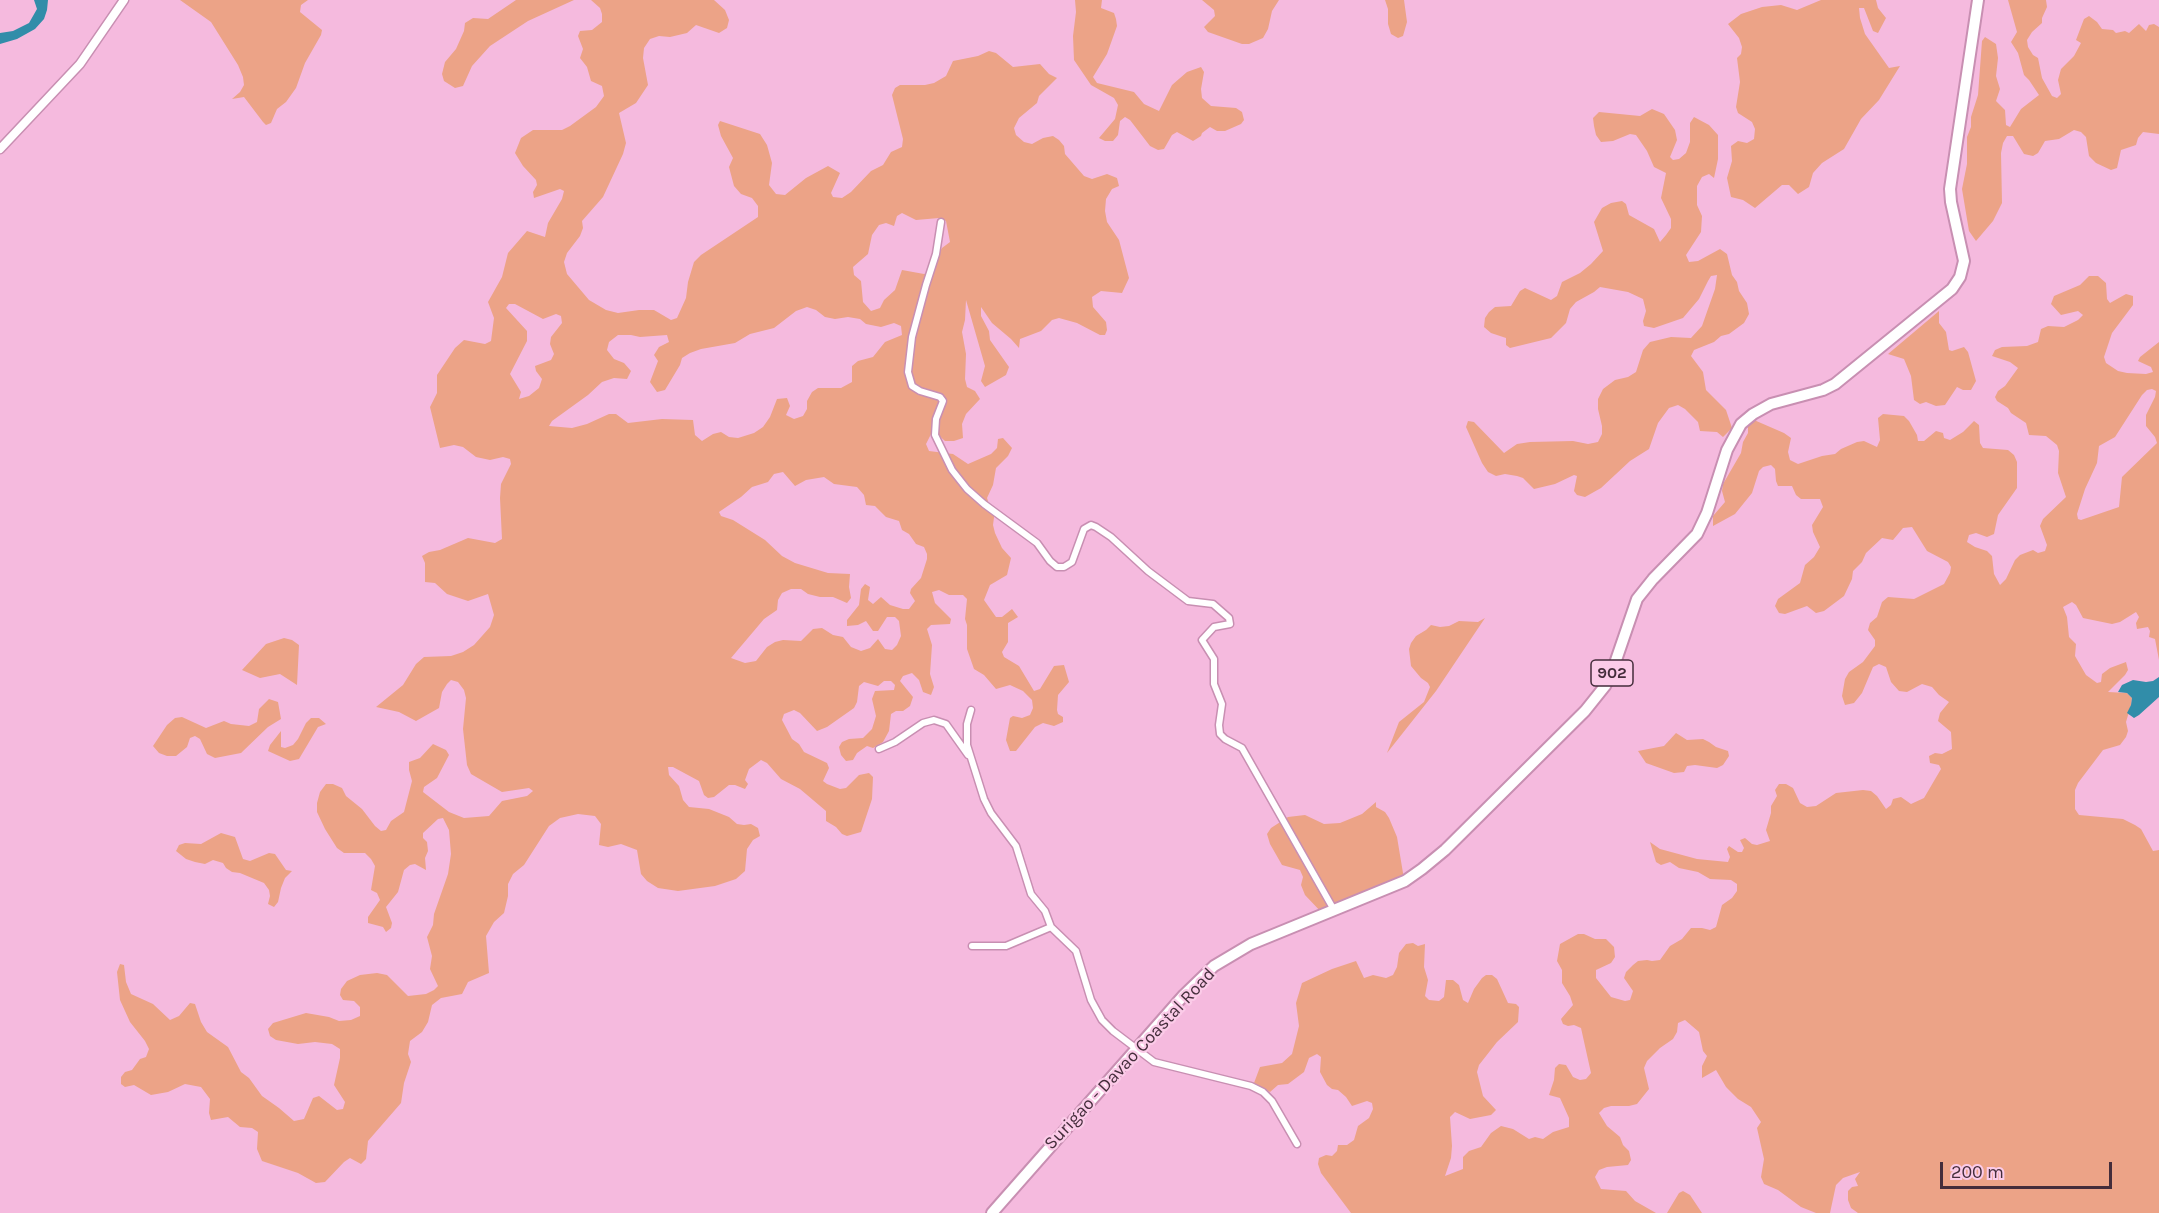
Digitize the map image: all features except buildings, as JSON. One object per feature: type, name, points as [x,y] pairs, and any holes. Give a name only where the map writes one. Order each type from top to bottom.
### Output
[{"type":"highway","name":"Surigao - Davao Coastal Road","points":[[992,1213],[1196,983],[1225,958],[1251,944],[1405,881],[1433,861],[1598,695],[1610,677],[1637,599],[1653,579],[1697,534],[1707,513],[1727,450],[1735,433],[1745,420],[1771,404],[1823,390],[1835,384],[1938,302],[1956,284],[1963,270],[1964,261],[1950,189],[1978,0]]},
{"type":"street","points":[[0,149],[80,64],[124,0]]},
{"type":"street","points":[[941,222],[936,254],[912,337],[908,372],[912,386],[940,397],[943,401],[936,419],[935,435],[952,470],[967,489],[1036,543],[1057,567],[1064,567],[1072,562],[1084,529],[1091,525],[1096,526],[1148,572],[1188,601],[1213,604],[1229,618],[1230,624],[1214,627],[1206,633],[1202,640],[1214,659],[1214,684],[1222,704],[1220,734],[1225,739],[1239,745],[1244,752],[1334,910]]},
{"type":"street","points":[[971,710],[968,717],[967,737],[970,758],[987,806],[1016,846],[1030,891],[1045,911],[1051,927],[1076,951],[1091,1000],[1102,1020],[1148,1058],[1164,1065],[1261,1090],[1272,1101],[1297,1144]]},
{"type":"street","points":[[879,748],[895,742],[927,721],[939,720],[950,729],[970,758]]},
{"type":"street","points":[[972,946],[1006,946],[1051,927]]},
{"type":"shaded area","points":[[180,0],[308,0],[301,5],[300,12],[322,30],[321,35],[305,63],[296,88],[286,102],[277,109],[271,123],[266,125],[244,97],[232,99],[244,85],[238,65],[211,22]]},
{"type":"shaded area","points":[[516,0],[574,0],[528,21],[490,46],[472,66],[463,86],[455,88],[444,81],[442,74],[445,62],[456,49],[465,23],[473,18],[488,19]]},
{"type":"shaded area","points":[[591,0],[714,0],[725,10],[729,20],[727,28],[719,33],[696,25],[687,33],[650,39],[644,48],[643,58],[648,85],[636,103],[619,113],[626,143],[623,154],[603,197],[582,221],[583,228],[580,236],[567,253],[564,262],[567,274],[589,300],[606,310],[618,313],[654,310],[671,320],[677,318],[686,298],[694,262],[758,217],[758,206],[752,198],[741,194],[734,186],[729,167],[733,158],[721,136],[718,125],[720,121],[760,134],[767,145],[772,163],[769,185],[776,194],[785,195],[806,178],[828,166],[840,173],[831,193],[833,197],[842,198],[871,171],[883,165],[891,152],[902,147],[903,139],[892,95],[895,88],[900,85],[934,83],[946,76],[953,61],[978,56],[989,51],[996,53],[1013,67],[1040,64],[1049,74],[1057,78],[1039,96],[1037,103],[1019,118],[1014,128],[1016,135],[1024,142],[1032,144],[1053,136],[1064,146],[1065,154],[1084,176],[1092,179],[1107,174],[1117,178],[1119,186],[1112,189],[1106,199],[1105,211],[1107,222],[1119,240],[1129,278],[1122,293],[1101,291],[1092,297],[1093,307],[1106,322],[1105,335],[1059,318],[1052,320],[1041,331],[1020,339],[1019,348],[992,323],[981,307],[981,316],[989,331],[990,340],[1009,367],[1006,375],[985,387],[981,381],[985,366],[966,300],[962,332],[966,354],[965,379],[967,387],[975,391],[980,399],[966,414],[962,424],[963,438],[945,441],[935,432],[931,434],[926,444],[929,451],[953,454],[968,464],[991,454],[997,448],[998,439],[1003,438],[1012,448],[1008,456],[996,468],[993,485],[987,498],[990,507],[995,510],[993,525],[995,533],[1002,548],[1011,558],[1007,575],[990,585],[984,600],[996,617],[1002,617],[1012,609],[1018,617],[1008,623],[1008,642],[1002,652],[1004,657],[1019,666],[1034,691],[1040,689],[1054,666],[1064,665],[1069,682],[1058,695],[1057,710],[1058,714],[1063,717],[1063,722],[1054,726],[1043,723],[1035,727],[1016,751],[1010,751],[1006,740],[1010,718],[1030,715],[1033,708],[1032,700],[1023,691],[1010,685],[996,689],[984,675],[974,669],[967,649],[965,619],[967,599],[963,595],[949,595],[939,590],[932,592],[935,603],[951,619],[950,624],[931,625],[927,629],[932,645],[930,674],[934,687],[931,695],[923,692],[919,680],[912,673],[903,676],[900,681],[913,697],[910,706],[903,711],[891,714],[889,731],[883,742],[873,748],[867,746],[857,753],[853,760],[846,761],[839,747],[842,742],[849,739],[863,738],[872,729],[876,716],[872,699],[875,691],[894,690],[895,685],[891,681],[884,681],[878,686],[864,682],[859,686],[854,708],[827,727],[817,731],[800,713],[794,710],[784,714],[782,720],[792,739],[804,752],[827,763],[829,768],[823,781],[827,784],[840,789],[846,788],[859,775],[869,773],[873,777],[872,799],[861,832],[847,836],[842,834],[826,821],[826,811],[800,789],[781,779],[767,763],[761,760],[749,769],[745,780],[748,784],[745,789],[729,785],[714,797],[708,798],[704,795],[699,781],[673,767],[668,767],[669,775],[679,786],[683,800],[689,807],[709,809],[729,817],[737,824],[751,824],[758,828],[760,836],[753,840],[747,849],[745,871],[736,879],[715,886],[678,891],[658,888],[647,881],[641,874],[637,850],[621,844],[608,847],[599,845],[601,824],[595,816],[578,814],[560,818],[549,826],[524,865],[513,874],[508,884],[504,913],[494,922],[486,936],[489,973],[468,982],[462,994],[441,998],[432,1005],[428,1022],[422,1032],[410,1041],[408,1054],[411,1062],[404,1083],[401,1103],[368,1141],[366,1159],[361,1164],[350,1158],[325,1182],[316,1183],[298,1173],[262,1161],[257,1149],[258,1132],[252,1128],[240,1127],[228,1117],[211,1120],[210,1099],[201,1087],[185,1084],[168,1092],[151,1095],[134,1085],[125,1087],[121,1084],[121,1077],[125,1072],[132,1070],[140,1059],[146,1057],[149,1049],[130,1022],[120,1000],[117,972],[120,964],[124,965],[126,982],[131,994],[153,1004],[170,1020],[179,1016],[190,1003],[195,1004],[207,1032],[228,1047],[241,1072],[249,1078],[262,1096],[294,1121],[304,1119],[313,1098],[319,1096],[337,1110],[343,1109],[345,1102],[334,1085],[340,1049],[332,1044],[315,1042],[298,1044],[276,1040],[270,1036],[268,1029],[273,1023],[306,1013],[339,1021],[351,1020],[360,1016],[360,1007],[354,1001],[343,1000],[340,995],[347,981],[360,975],[377,973],[387,975],[408,996],[426,994],[438,986],[430,969],[432,956],[427,937],[433,925],[434,914],[448,874],[451,854],[449,830],[443,818],[438,819],[423,833],[428,851],[425,858],[426,870],[415,864],[404,870],[398,892],[386,907],[392,923],[391,928],[386,932],[383,927],[368,923],[368,917],[380,900],[377,893],[371,890],[375,866],[365,853],[344,853],[337,848],[317,812],[317,803],[320,792],[326,784],[333,784],[342,788],[346,796],[362,809],[375,826],[381,831],[386,830],[391,821],[404,812],[412,781],[409,762],[420,758],[433,744],[446,750],[449,755],[437,778],[424,787],[423,792],[449,812],[464,818],[489,816],[502,801],[527,796],[533,791],[529,788],[502,792],[471,774],[467,765],[463,729],[466,698],[458,682],[451,680],[442,692],[439,708],[416,721],[399,712],[376,707],[403,685],[416,664],[424,657],[451,656],[474,645],[490,627],[494,615],[488,594],[468,601],[447,594],[435,583],[425,582],[425,563],[422,556],[468,538],[495,543],[502,539],[501,484],[511,464],[510,459],[503,457],[490,460],[476,457],[463,447],[454,445],[440,448],[430,407],[437,393],[437,375],[455,348],[464,340],[485,344],[491,341],[494,318],[488,302],[502,277],[508,253],[527,231],[545,237],[548,223],[562,199],[564,191],[560,189],[534,198],[536,180],[515,153],[521,138],[533,130],[562,130],[596,107],[604,96],[602,86],[591,81],[587,67],[580,58],[583,49],[578,36],[580,31],[592,30],[602,22],[600,8]],"holes":[[[902,213],[916,220],[939,218],[946,221],[950,242],[942,248],[929,272],[924,274],[902,270],[895,290],[884,300],[880,308],[871,311],[863,302],[861,281],[854,275],[853,267],[868,254],[872,235],[879,225],[886,223],[894,226],[897,216]],[[509,304],[515,304],[543,319],[556,314],[561,316],[562,323],[551,337],[550,344],[554,354],[551,360],[535,366],[542,379],[539,388],[529,396],[519,399],[521,392],[510,374],[527,341],[527,331],[506,308]],[[807,307],[825,317],[860,319],[866,324],[881,327],[894,323],[901,326],[902,335],[885,342],[873,357],[858,361],[852,366],[852,382],[841,388],[818,388],[812,392],[803,416],[794,419],[786,415],[790,406],[787,398],[777,399],[763,427],[754,433],[738,438],[729,437],[721,432],[702,441],[695,435],[693,420],[662,419],[628,423],[616,414],[609,414],[572,428],[549,426],[552,421],[602,382],[614,378],[627,379],[631,371],[624,363],[614,359],[607,350],[609,342],[618,335],[640,337],[667,335],[669,342],[659,347],[654,355],[658,361],[650,382],[657,392],[665,390],[682,358],[690,353],[735,343],[750,334],[774,328],[796,311]],[[783,472],[795,486],[806,480],[824,477],[834,484],[857,487],[864,495],[866,505],[875,506],[886,517],[899,521],[902,530],[909,534],[916,544],[924,547],[927,559],[921,578],[911,589],[910,593],[915,601],[909,609],[890,605],[881,597],[873,604],[868,600],[870,587],[865,584],[861,589],[859,605],[847,620],[847,626],[858,625],[866,621],[873,631],[878,631],[887,617],[895,617],[899,621],[901,636],[892,650],[885,649],[878,639],[870,648],[861,651],[851,647],[843,637],[833,635],[822,628],[813,629],[801,641],[775,642],[767,647],[756,661],[745,663],[731,658],[764,619],[777,610],[778,600],[782,593],[791,589],[801,589],[808,594],[833,597],[847,603],[851,598],[850,574],[828,573],[795,563],[782,556],[765,540],[733,520],[721,516],[719,512],[752,487],[768,482],[774,474]]]},
{"type":"shaded area","points":[[1075,0],[1102,0],[1101,8],[1114,13],[1116,19],[1117,26],[1107,54],[1093,77],[1097,83],[1134,92],[1144,104],[1159,111],[1172,85],[1187,72],[1201,67],[1204,72],[1202,98],[1211,106],[1236,108],[1242,112],[1244,120],[1241,124],[1225,131],[1217,131],[1210,127],[1193,141],[1177,132],[1172,135],[1164,149],[1158,150],[1150,146],[1130,120],[1125,117],[1120,121],[1118,135],[1113,141],[1099,138],[1115,119],[1118,105],[1114,98],[1091,85],[1074,60]]},
{"type":"shaded area","points":[[1202,0],[1279,0],[1272,11],[1268,29],[1263,38],[1249,44],[1242,44],[1208,32],[1204,27],[1215,16],[1214,10]]},
{"type":"shaded area","points":[[1385,0],[1404,0],[1407,22],[1403,36],[1398,38],[1391,34]]},
{"type":"shaded area","points":[[1821,0],[1876,0],[1878,8],[1886,18],[1878,33],[1873,31],[1864,8],[1859,8],[1865,34],[1889,68],[1900,66],[1879,100],[1861,119],[1844,149],[1822,163],[1813,173],[1809,187],[1798,194],[1789,185],[1782,185],[1755,208],[1743,200],[1731,197],[1727,178],[1732,161],[1731,146],[1738,141],[1747,143],[1754,139],[1755,129],[1752,122],[1738,113],[1736,107],[1740,82],[1737,58],[1741,54],[1742,47],[1739,38],[1728,24],[1741,14],[1762,7],[1781,5],[1797,10]]},
{"type":"shaded area","points":[[2008,0],[2046,0],[2047,7],[2042,23],[2027,40],[2028,47],[2038,58],[2042,78],[2052,96],[2057,98],[2061,94],[2058,80],[2061,69],[2074,56],[2081,43],[2076,40],[2084,19],[2089,16],[2102,29],[2113,30],[2116,33],[2125,31],[2129,33],[2139,24],[2146,31],[2149,25],[2154,24],[2159,27],[2159,134],[2143,132],[2136,145],[2121,150],[2117,168],[2111,170],[2096,163],[2089,156],[2086,137],[2081,132],[2074,130],[2059,139],[2045,141],[2038,153],[2033,156],[2024,154],[2013,136],[2007,136],[2001,153],[2002,203],[1993,221],[1976,241],[1969,231],[1962,189],[1967,164],[1967,137],[1978,95],[1982,41],[1985,37],[1996,44],[1998,58],[1996,76],[2000,89],[1996,101],[2005,110],[2006,125],[2010,127],[2021,109],[2039,95],[2024,75],[2018,53],[2011,42],[2017,32]]},
{"type":"shaded area","points":[[1652,109],[1664,114],[1675,130],[1677,140],[1670,157],[1673,160],[1679,159],[1686,153],[1690,142],[1690,123],[1694,117],[1709,125],[1718,135],[1718,159],[1714,178],[1709,174],[1702,177],[1697,186],[1697,205],[1702,216],[1701,232],[1686,255],[1689,262],[1698,261],[1720,249],[1727,254],[1732,275],[1747,303],[1749,314],[1744,323],[1729,334],[1694,350],[1691,356],[1703,372],[1706,390],[1726,410],[1732,428],[1723,437],[1717,432],[1700,431],[1698,422],[1685,409],[1678,405],[1669,408],[1658,423],[1649,449],[1630,461],[1601,488],[1585,497],[1577,495],[1574,491],[1577,476],[1574,475],[1555,484],[1534,489],[1523,478],[1505,474],[1496,476],[1488,472],[1482,463],[1466,427],[1468,421],[1474,422],[1504,453],[1517,444],[1530,442],[1573,441],[1588,444],[1598,442],[1602,434],[1602,426],[1598,399],[1603,389],[1615,380],[1628,377],[1636,372],[1643,350],[1650,342],[1671,337],[1691,338],[1702,326],[1715,289],[1717,275],[1711,276],[1699,299],[1683,318],[1654,328],[1644,326],[1646,311],[1643,299],[1628,292],[1600,287],[1576,302],[1570,309],[1566,323],[1551,338],[1510,348],[1506,345],[1506,338],[1491,333],[1484,327],[1485,318],[1489,312],[1495,307],[1511,306],[1520,291],[1525,288],[1551,300],[1557,296],[1562,282],[1580,273],[1591,264],[1603,251],[1594,222],[1602,208],[1611,203],[1622,201],[1626,204],[1629,215],[1654,229],[1660,242],[1666,235],[1671,228],[1671,219],[1661,198],[1666,173],[1654,167],[1636,135],[1630,134],[1613,141],[1601,142],[1596,135],[1593,118],[1599,112],[1640,116]]},
{"type":"shaded area","points":[[2089,276],[2098,276],[2106,283],[2107,299],[2110,303],[2126,294],[2133,296],[2133,305],[2112,333],[2104,357],[2106,363],[2118,371],[2127,373],[2153,372],[2151,367],[2138,361],[2159,342],[2159,660],[2155,639],[2149,637],[2148,627],[2137,629],[2136,623],[2139,617],[2136,612],[2112,624],[2083,618],[2072,602],[2063,607],[2067,617],[2069,637],[2076,644],[2075,656],[2086,675],[2097,683],[2101,682],[2102,674],[2126,662],[2128,670],[2125,675],[2108,692],[2127,693],[2132,698],[2126,722],[2128,731],[2126,737],[2120,745],[2103,750],[2078,783],[2075,790],[2075,809],[2079,815],[2123,819],[2141,829],[2153,851],[2159,850],[2159,1213],[1858,1213],[1851,1208],[1848,1191],[1858,1186],[1855,1179],[1860,1172],[1843,1178],[1836,1185],[1830,1213],[1816,1213],[1801,1207],[1778,1190],[1764,1184],[1761,1177],[1764,1159],[1757,1128],[1761,1122],[1751,1107],[1738,1099],[1726,1087],[1716,1070],[1702,1078],[1702,1066],[1707,1056],[1703,1051],[1699,1032],[1685,1020],[1678,1023],[1673,1039],[1647,1061],[1644,1068],[1649,1089],[1637,1104],[1611,1106],[1599,1113],[1607,1126],[1620,1137],[1623,1145],[1629,1151],[1631,1160],[1628,1165],[1599,1170],[1595,1177],[1601,1189],[1626,1191],[1635,1201],[1656,1213],[1351,1213],[1321,1173],[1319,1158],[1326,1155],[1332,1156],[1337,1151],[1338,1145],[1347,1145],[1354,1140],[1358,1126],[1369,1118],[1373,1109],[1372,1103],[1367,1101],[1352,1106],[1338,1090],[1327,1085],[1320,1072],[1321,1057],[1317,1054],[1309,1058],[1304,1072],[1288,1084],[1278,1085],[1270,1092],[1254,1083],[1260,1067],[1282,1063],[1292,1054],[1299,1026],[1296,1003],[1302,983],[1356,961],[1364,978],[1373,975],[1386,978],[1393,975],[1399,953],[1406,944],[1413,943],[1418,946],[1425,944],[1424,967],[1428,980],[1425,996],[1429,1000],[1439,1001],[1444,997],[1446,980],[1453,980],[1459,985],[1463,1000],[1468,1003],[1482,978],[1492,975],[1497,979],[1508,1003],[1519,1007],[1518,1022],[1497,1042],[1479,1065],[1477,1072],[1483,1096],[1496,1110],[1491,1115],[1470,1119],[1455,1112],[1450,1117],[1451,1158],[1445,1176],[1463,1169],[1463,1157],[1469,1151],[1481,1147],[1491,1133],[1501,1126],[1513,1129],[1529,1139],[1535,1137],[1543,1139],[1553,1132],[1569,1127],[1569,1118],[1560,1098],[1549,1095],[1555,1068],[1559,1064],[1566,1065],[1573,1077],[1580,1080],[1586,1079],[1591,1073],[1581,1028],[1563,1024],[1561,1019],[1573,1005],[1562,983],[1562,970],[1557,961],[1560,944],[1578,934],[1595,939],[1606,939],[1614,947],[1615,957],[1611,963],[1596,970],[1596,978],[1611,997],[1625,1001],[1630,1000],[1633,991],[1624,978],[1633,965],[1638,961],[1660,960],[1670,946],[1682,939],[1691,928],[1710,930],[1716,927],[1722,905],[1737,891],[1737,884],[1731,880],[1710,879],[1698,872],[1679,868],[1670,862],[1661,865],[1656,862],[1650,842],[1660,849],[1697,859],[1728,862],[1730,857],[1727,849],[1729,846],[1742,852],[1744,848],[1740,840],[1745,838],[1757,845],[1770,841],[1766,830],[1771,806],[1777,796],[1775,790],[1779,784],[1786,784],[1793,788],[1800,803],[1807,807],[1816,806],[1836,793],[1863,790],[1871,791],[1886,809],[1891,805],[1893,799],[1901,797],[1911,804],[1924,798],[1941,769],[1939,765],[1930,763],[1929,756],[1935,753],[1942,754],[1952,749],[1951,732],[1938,721],[1940,713],[1949,702],[1932,687],[1922,684],[1907,692],[1899,691],[1891,682],[1886,667],[1879,664],[1873,667],[1862,693],[1854,703],[1845,705],[1842,696],[1845,679],[1849,672],[1863,662],[1875,646],[1875,640],[1868,630],[1870,623],[1877,617],[1882,602],[1888,597],[1914,599],[1944,584],[1950,573],[1951,567],[1948,562],[1927,551],[1912,527],[1903,528],[1893,540],[1882,538],[1866,553],[1862,562],[1853,571],[1844,596],[1824,611],[1816,613],[1807,606],[1785,614],[1779,613],[1775,606],[1778,599],[1800,583],[1805,565],[1820,547],[1812,525],[1823,507],[1820,499],[1801,499],[1796,495],[1792,486],[1778,486],[1775,469],[1771,465],[1759,471],[1752,493],[1735,514],[1713,526],[1713,516],[1725,502],[1723,484],[1741,453],[1748,433],[1748,423],[1754,420],[1791,438],[1788,452],[1790,460],[1798,464],[1835,454],[1857,442],[1864,441],[1877,447],[1880,440],[1878,418],[1883,414],[1904,416],[1917,435],[1918,441],[1924,441],[1936,431],[1943,433],[1944,438],[1950,440],[1974,421],[1979,425],[1980,443],[1983,448],[2008,450],[2017,462],[2017,488],[1998,515],[1994,534],[1987,537],[1976,533],[1969,535],[1967,542],[1987,551],[1992,556],[1994,574],[2000,585],[2020,555],[2033,550],[2038,553],[2045,551],[2047,545],[2040,526],[2043,519],[2066,497],[2058,473],[2057,445],[2046,436],[2029,435],[2026,423],[2011,413],[1995,397],[2018,368],[2010,362],[1992,356],[1995,350],[2002,347],[2027,346],[2038,342],[2041,329],[2048,326],[2064,327],[2078,320],[2083,315],[2078,311],[2061,315],[2051,304],[2054,296],[2080,285]],"holes":[[[2147,390],[2156,391],[2146,415],[2146,426],[2157,443],[2122,477],[2119,507],[2081,520],[2078,519],[2077,514],[2085,489],[2097,463],[2099,446],[2115,437]]]},
{"type":"shaded area","points":[[1939,311],[1939,323],[1946,332],[1949,350],[1964,347],[1968,352],[1976,381],[1971,390],[1957,387],[1945,405],[1936,406],[1926,402],[1920,404],[1914,400],[1911,376],[1904,359],[1888,354]]},
{"type":"shaded area","points":[[1485,618],[1436,691],[1387,753],[1399,722],[1424,702],[1430,687],[1411,666],[1409,649],[1416,636],[1431,625],[1449,626],[1459,621],[1478,622]]},
{"type":"shaded area","points":[[284,638],[299,645],[297,685],[280,674],[260,678],[242,670],[266,644]]},
{"type":"shaded area","points":[[269,699],[278,702],[281,719],[268,727],[241,753],[215,758],[207,754],[200,739],[195,736],[190,738],[187,747],[176,756],[159,753],[153,746],[167,725],[175,718],[182,717],[206,728],[224,721],[249,726],[257,722],[259,709]]},
{"type":"shaded area","points":[[311,718],[319,718],[326,724],[318,727],[299,759],[290,761],[268,751],[281,731],[281,747],[293,745]]},
{"type":"shaded area","points":[[1676,733],[1687,740],[1703,739],[1728,751],[1729,756],[1723,765],[1717,768],[1695,765],[1687,766],[1684,772],[1674,773],[1646,763],[1638,751],[1664,746]]},
{"type":"shaded area","points":[[1376,802],[1376,807],[1385,812],[1389,818],[1397,837],[1404,879],[1323,914],[1305,895],[1301,885],[1303,877],[1300,870],[1282,865],[1267,834],[1271,828],[1288,817],[1305,815],[1324,824],[1340,823],[1362,814]]},
{"type":"shaded area","points":[[221,833],[235,837],[243,859],[250,861],[269,853],[275,854],[286,870],[292,871],[285,878],[278,902],[274,907],[268,904],[269,890],[264,883],[232,872],[223,863],[213,860],[205,864],[195,862],[186,859],[176,851],[179,845],[201,844]]},
{"type":"shaded area","points":[[1683,1191],[1690,1195],[1702,1213],[1667,1213],[1679,1193]]},
{"type":"water","points":[[34,0],[48,0],[44,19],[35,29],[17,39],[0,44],[0,33],[13,31],[29,23],[37,9]]},
{"type":"water","points":[[2159,677],[2159,697],[2134,718],[2127,713],[2132,698],[2127,693],[2118,692],[2122,685],[2133,680],[2153,681]]}]
